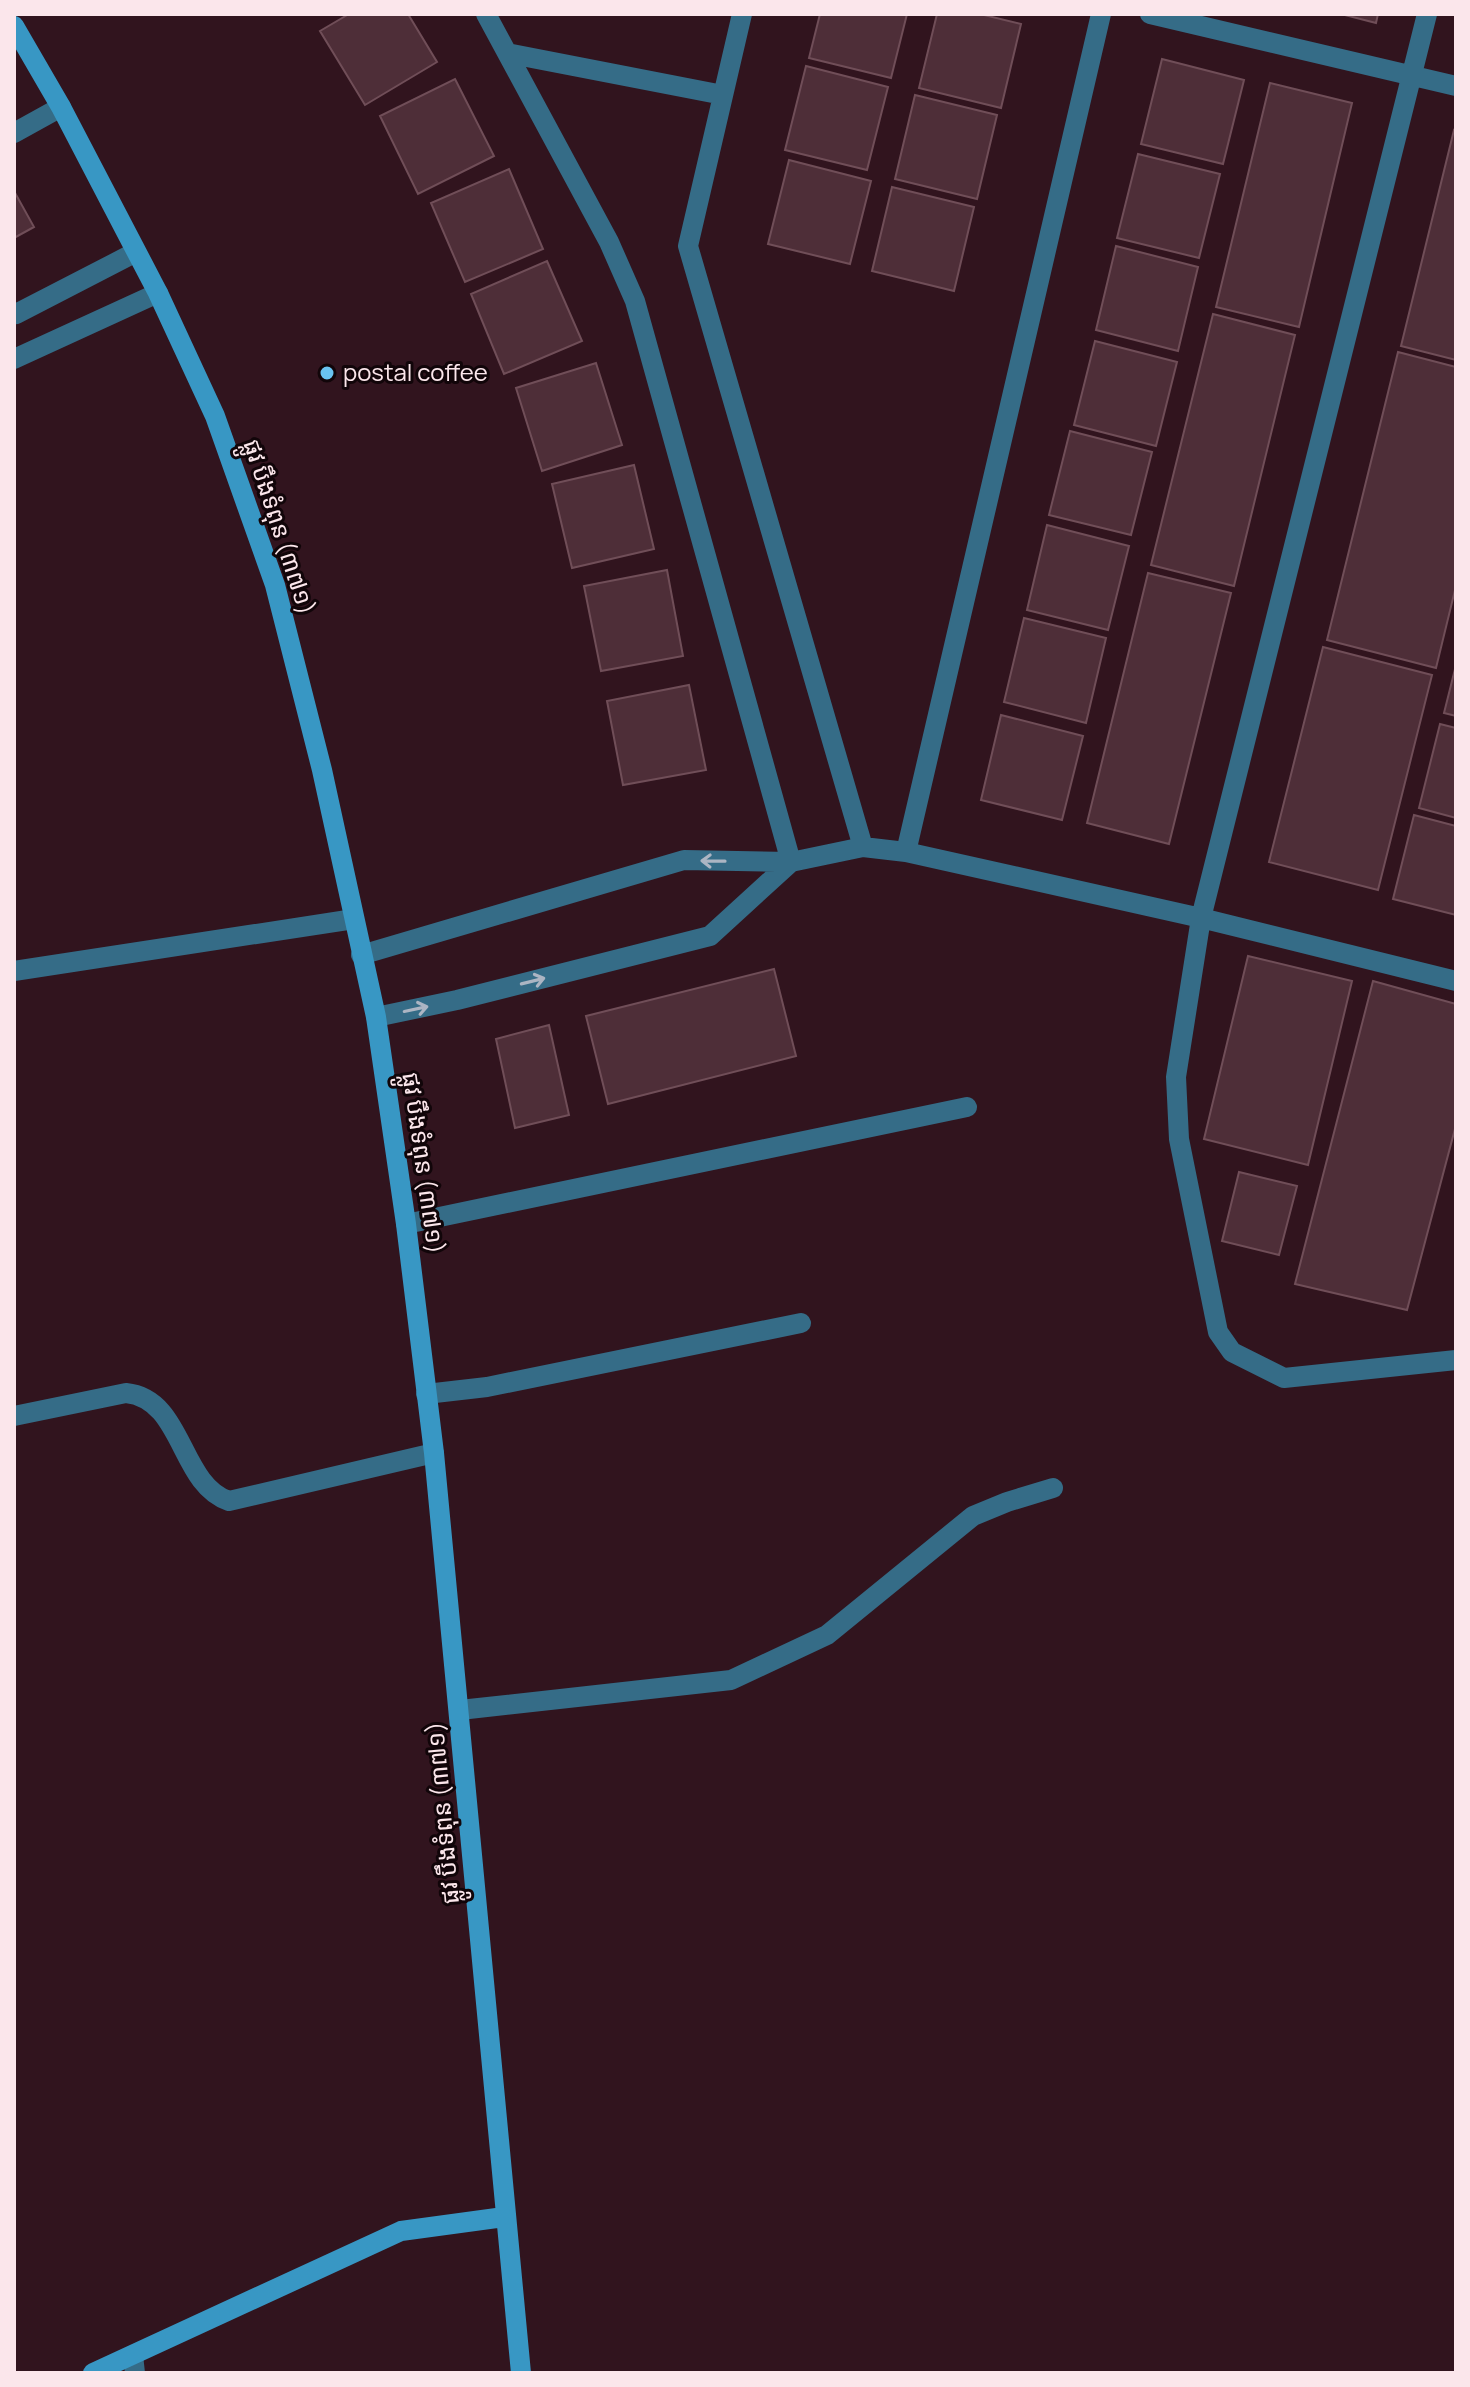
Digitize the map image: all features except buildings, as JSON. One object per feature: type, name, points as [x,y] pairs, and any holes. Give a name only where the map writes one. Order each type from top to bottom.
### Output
[{"type":"main road","name":"ផ្លូវ បឹងទំពុន (៣៧១)","points":[[14,26],[21,51],[61,107],[158,293],[215,416],[275,585],[322,770],[376,1017],[406,1224],[434,1453],[521,2373]]},
{"type":"main road","points":[[93,2373],[134,2364],[401,2231],[504,2217]]},
{"type":"street","points":[[486,14],[609,242],[635,301],[791,862]]},
{"type":"street","points":[[742,14],[688,246],[863,847]]},
{"type":"street","points":[[906,852],[1101,14]]},
{"type":"street","points":[[1150,14],[1456,86]]},
{"type":"street","points":[[1427,14],[1201,918],[1176,1077],[1179,1139],[1218,1332],[1232,1352],[1284,1378],[1456,1360]]},
{"type":"street","points":[[507,53],[723,95]]},
{"type":"street","points":[[14,133],[61,107]]},
{"type":"street","points":[[14,312],[16,314],[136,252]]},
{"type":"street","points":[[14,359],[158,293]]},
{"type":"street","points":[[361,955],[684,860],[791,862],[863,847],[906,852],[1201,918],[1456,981]]},
{"type":"street","points":[[376,1017],[457,1000],[710,936],[791,862]]},
{"type":"street","points":[[14,971],[354,919]]},
{"type":"street","points":[[406,1224],[967,1107]]},
{"type":"street","points":[[426,1394],[487,1387],[801,1323]]},
{"type":"street","points":[[14,1416],[126,1393],[142,1394],[157,1404],[209,1492],[229,1501],[434,1453]]},
{"type":"street","points":[[460,1710],[731,1680],[827,1635],[973,1516],[1053,1488]]},
{"type":"place","name":"postal coffee","points":[[327,373]]}]
